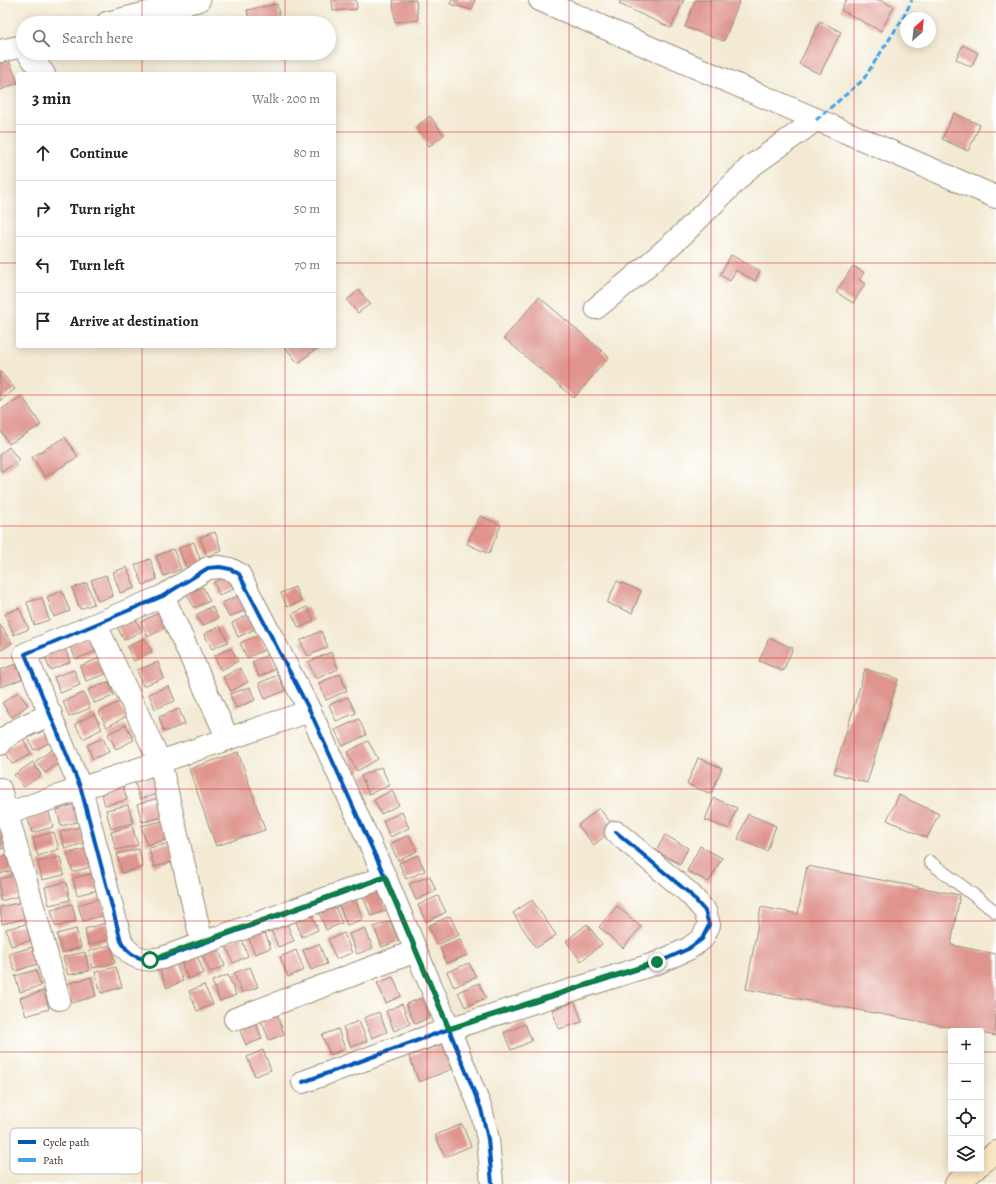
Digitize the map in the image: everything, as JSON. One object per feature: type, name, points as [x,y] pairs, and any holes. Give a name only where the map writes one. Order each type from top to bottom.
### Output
[{"type":"street","points":[[135,16],[199,0]]},
{"type":"street","points":[[540,0],[816,120],[996,196]]},
{"type":"street","points":[[0,51],[16,49]]},
{"type":"street","points":[[33,60],[42,72]]},
{"type":"street","points":[[596,308],[681,236],[750,167],[816,120]]},
{"type":"street","points":[[385,877],[202,943],[150,960],[137,958],[126,950],[121,942],[82,789],[25,654],[163,596],[208,568],[230,568],[239,574],[310,711],[385,877],[449,1029],[481,1109],[488,1139],[492,1184]]},
{"type":"street","points":[[163,596],[228,739]]},
{"type":"street","points":[[96,625],[160,762],[202,943]]},
{"type":"street","points":[[4,815],[310,711]]},
{"type":"street","points":[[0,744],[15,732],[51,714]]},
{"type":"street","points":[[0,789],[4,815],[59,999]]},
{"type":"street","points":[[303,1082],[449,1029],[657,962],[688,949],[702,939],[709,925],[705,911],[689,893],[616,832]]},
{"type":"street","points":[[235,1019],[416,951]]},
{"type":"street","points":[[984,1162],[996,1152]]},
{"type":"street","points":[[956,1184],[970,1172]]},
{"type":"lane","points":[[930,862],[996,912]]},
{"type":"building","points":[[332,0],[356,0],[357,9],[333,11]]},
{"type":"building","points":[[393,0],[416,0],[418,20],[395,22]]},
{"type":"building","points":[[451,0],[475,0],[472,10],[450,4]]},
{"type":"building","points":[[621,0],[684,0],[671,28],[619,4]]},
{"type":"building","points":[[695,0],[740,0],[724,41],[685,27]]},
{"type":"building","points":[[846,0],[880,0],[894,7],[881,31],[841,10]]},
{"type":"building","points":[[277,4],[280,16],[248,16],[247,10]]},
{"type":"building","points":[[820,21],[841,32],[820,74],[799,64]]},
{"type":"building","points":[[963,45],[978,53],[971,67],[956,59]]},
{"type":"building","points":[[5,50],[16,78],[16,84],[0,90],[0,52]]},
{"type":"building","points":[[954,113],[980,125],[968,151],[942,139]]},
{"type":"building","points":[[430,116],[444,135],[429,146],[416,127]]},
{"type":"building","points":[[731,255],[760,271],[755,281],[736,270],[730,281],[720,275]]},
{"type":"building","points":[[853,266],[864,273],[859,280],[865,284],[853,303],[836,292]]},
{"type":"building","points":[[359,290],[370,304],[358,313],[347,300]]},
{"type":"building","points":[[539,297],[609,357],[574,398],[504,338]]},
{"type":"building","points":[[286,348],[317,348],[298,363]]},
{"type":"building","points":[[0,371],[15,389],[0,401]]},
{"type":"building","points":[[22,396],[41,425],[9,444],[0,430],[0,410]]},
{"type":"building","points":[[65,437],[78,457],[45,477],[32,457]]},
{"type":"building","points":[[9,447],[19,460],[2,472],[0,469],[0,454]]},
{"type":"building","points":[[480,516],[501,525],[489,554],[467,544]]},
{"type":"building","points":[[215,532],[222,551],[207,556],[200,537]]},
{"type":"building","points":[[194,542],[201,562],[186,567],[179,548]]},
{"type":"building","points":[[173,549],[181,569],[164,576],[156,556]]},
{"type":"building","points":[[150,559],[157,579],[143,585],[135,565]]},
{"type":"building","points":[[127,567],[135,588],[120,593],[113,572]]},
{"type":"building","points":[[233,574],[239,587],[219,595],[214,582]]},
{"type":"building","points":[[106,575],[113,596],[98,601],[91,580]]},
{"type":"building","points":[[617,581],[641,591],[632,613],[607,603]]},
{"type":"building","points":[[87,583],[94,604],[80,609],[72,588]]},
{"type":"building","points":[[203,587],[210,601],[194,608],[187,594]]},
{"type":"building","points":[[295,587],[301,601],[287,607],[281,593]]},
{"type":"building","points":[[62,591],[70,611],[54,617],[47,597]]},
{"type":"building","points":[[242,594],[248,609],[229,617],[222,603]]},
{"type":"building","points":[[42,598],[49,620],[34,625],[27,602]]},
{"type":"building","points":[[212,606],[218,618],[202,626],[196,615]]},
{"type":"building","points":[[307,607],[314,621],[299,628],[292,614]]},
{"type":"building","points":[[19,608],[29,629],[14,635],[5,614]]},
{"type":"building","points":[[158,613],[166,627],[148,637],[141,622]]},
{"type":"building","points":[[250,614],[257,628],[238,637],[232,623]]},
{"type":"building","points":[[134,616],[142,631],[124,640],[116,625]]},
{"type":"building","points":[[0,624],[12,643],[0,651]]},
{"type":"building","points":[[220,626],[228,642],[212,649],[204,634]]},
{"type":"building","points":[[321,631],[328,647],[308,656],[300,641]]},
{"type":"building","points":[[259,635],[266,649],[247,658],[240,643]]},
{"type":"building","points":[[90,636],[96,651],[76,659],[69,644]]},
{"type":"building","points":[[144,638],[152,652],[134,661],[127,647]]},
{"type":"building","points":[[769,638],[793,648],[783,671],[759,661]]},
{"type":"building","points":[[64,646],[70,662],[50,670],[44,654]]},
{"type":"building","points":[[231,648],[238,661],[221,670],[214,656]]},
{"type":"building","points":[[331,652],[338,669],[316,679],[308,662]]},
{"type":"building","points":[[270,654],[277,668],[259,677],[252,662]]},
{"type":"building","points":[[100,658],[106,674],[86,681],[80,666]]},
{"type":"building","points":[[158,662],[164,678],[143,686],[137,670]]},
{"type":"building","points":[[16,664],[22,679],[1,687],[0,670]]},
{"type":"building","points":[[240,668],[248,682],[231,691],[223,677]]},
{"type":"building","points":[[865,669],[898,679],[867,783],[834,773]]},
{"type":"building","points":[[74,670],[80,685],[60,693],[54,677]]},
{"type":"building","points":[[340,674],[347,691],[326,700],[319,683]]},
{"type":"building","points":[[278,675],[285,691],[265,699],[259,683]]},
{"type":"building","points":[[109,682],[114,696],[94,703],[88,690]]},
{"type":"building","points":[[169,686],[175,701],[155,709],[149,694]]},
{"type":"building","points":[[250,687],[255,700],[236,708],[230,694]]},
{"type":"building","points":[[18,692],[28,705],[12,717],[2,703]]},
{"type":"building","points":[[84,693],[90,708],[69,717],[63,701]]},
{"type":"building","points":[[348,697],[356,713],[336,721],[329,705]]},
{"type":"building","points":[[119,702],[127,716],[107,727],[99,712]]},
{"type":"building","points":[[179,709],[185,724],[164,732],[159,717]]},
{"type":"building","points":[[94,714],[102,729],[83,739],[75,724]]},
{"type":"building","points":[[359,719],[366,735],[343,746],[335,730]]},
{"type":"building","points":[[126,725],[134,740],[116,749],[108,734]]},
{"type":"building","points":[[47,729],[53,741],[34,750],[28,738]]},
{"type":"building","points":[[103,738],[109,752],[93,759],[87,745]]},
{"type":"building","points":[[23,739],[31,754],[12,764],[4,749]]},
{"type":"building","points":[[368,741],[378,759],[357,771],[347,752]]},
{"type":"building","points":[[54,748],[63,760],[45,773],[36,761]]},
{"type":"building","points":[[238,752],[265,830],[216,846],[189,769]]},
{"type":"building","points":[[698,758],[722,768],[711,794],[687,784]]},
{"type":"building","points":[[33,762],[41,775],[24,787],[14,775]]},
{"type":"building","points":[[381,767],[390,785],[369,794],[361,776]]},
{"type":"building","points":[[156,775],[161,793],[140,799],[134,780]]},
{"type":"building","points":[[122,782],[127,800],[105,805],[100,787]]},
{"type":"building","points":[[392,790],[399,805],[381,814],[374,800]]},
{"type":"building","points":[[899,795],[939,814],[927,838],[887,820]]},
{"type":"building","points":[[159,798],[164,817],[142,822],[137,804]]},
{"type":"building","points":[[714,798],[737,808],[729,829],[705,820]]},
{"type":"building","points":[[76,804],[81,821],[61,826],[57,810]]},
{"type":"building","points":[[128,805],[133,823],[111,829],[106,810]]},
{"type":"building","points":[[599,808],[615,828],[594,845],[578,825]]},
{"type":"building","points":[[48,809],[53,827],[32,833],[27,815]]},
{"type":"building","points":[[402,812],[409,828],[390,837],[383,821]]},
{"type":"building","points":[[748,814],[776,826],[767,851],[738,839]]},
{"type":"building","points":[[163,821],[168,839],[147,845],[141,826]]},
{"type":"building","points":[[132,826],[138,845],[116,850],[111,832]]},
{"type":"building","points":[[80,827],[84,843],[65,849],[60,832]]},
{"type":"building","points":[[0,831],[2,831],[7,847],[0,849]]},
{"type":"building","points":[[54,832],[59,849],[38,856],[33,838]]},
{"type":"building","points":[[409,835],[417,851],[398,860],[390,844]]},
{"type":"building","points":[[665,835],[688,848],[680,864],[656,851]]},
{"type":"building","points":[[171,843],[176,861],[154,867],[149,848]]},
{"type":"building","points":[[700,846],[722,858],[709,882],[687,871]]},
{"type":"building","points":[[88,848],[93,866],[73,872],[67,854]]},
{"type":"building","points":[[139,849],[143,867],[122,873],[117,854]]},
{"type":"building","points":[[8,854],[13,870],[0,874],[0,857]]},
{"type":"building","points":[[418,855],[425,871],[406,879],[399,863]]},
{"type":"building","points":[[60,857],[64,875],[42,880],[38,862]]},
{"type":"building","points":[[807,866],[960,895],[951,945],[996,954],[996,1036],[984,1034],[984,1028],[955,1028],[746,989],[761,907],[798,914]]},
{"type":"building","points":[[95,873],[98,890],[77,895],[73,878]]},
{"type":"building","points":[[15,875],[20,896],[0,901],[0,879]]},
{"type":"building","points":[[430,876],[436,891],[416,900],[409,884]]},
{"type":"building","points":[[66,882],[70,900],[49,905],[45,887]]},
{"type":"building","points":[[378,890],[387,910],[371,916],[363,896]]},
{"type":"building","points":[[438,896],[446,912],[426,922],[418,905]]},
{"type":"building","points":[[101,898],[106,915],[83,921],[78,905]]},
{"type":"building","points":[[355,899],[363,919],[347,925],[339,905]]},
{"type":"building","points":[[532,900],[556,935],[536,948],[513,913]]},
{"type":"building","points":[[23,902],[27,918],[2,924],[0,907]]},
{"type":"building","points":[[72,904],[76,921],[56,927],[51,910]]},
{"type":"building","points":[[334,904],[342,923],[326,930],[318,910]]},
{"type":"building","points":[[617,906],[641,927],[623,948],[599,927]]},
{"type":"building","points":[[310,910],[318,930],[302,937],[294,917]]},
{"type":"building","points":[[450,916],[459,935],[437,945],[428,926]]},
{"type":"building","points":[[286,921],[294,941],[278,947],[270,927]]},
{"type":"building","points":[[390,921],[398,941],[382,947],[374,927]]},
{"type":"building","points":[[106,923],[111,939],[88,945],[85,929]]},
{"type":"building","points":[[26,924],[31,940],[11,946],[6,929]]},
{"type":"building","points":[[587,924],[602,944],[581,961],[566,941]]},
{"type":"building","points":[[263,928],[271,948],[255,954],[247,934]]},
{"type":"building","points":[[365,928],[373,948],[357,954],[349,934]]},
{"type":"building","points":[[76,929],[81,947],[62,953],[57,934]]},
{"type":"building","points":[[344,933],[352,953],[336,959],[328,939]]},
{"type":"building","points":[[241,937],[248,956],[233,963],[225,943]]},
{"type":"building","points":[[460,939],[467,955],[446,964],[440,947]]},
{"type":"building","points":[[319,944],[327,964],[311,970],[303,950]]},
{"type":"building","points":[[111,945],[115,963],[93,968],[89,951]]},
{"type":"building","points":[[217,946],[225,966],[210,972],[201,952]]},
{"type":"building","points":[[32,947],[38,964],[15,971],[9,954]]},
{"type":"building","points":[[296,950],[304,970],[288,977],[280,957]]},
{"type":"building","points":[[85,952],[89,971],[68,975],[63,957]]},
{"type":"building","points":[[196,953],[204,973],[188,979],[180,959]]},
{"type":"building","points":[[175,961],[183,981],[167,988],[159,968]]},
{"type":"building","points":[[469,963],[476,977],[454,987],[447,972]]},
{"type":"building","points":[[116,967],[122,987],[101,993],[95,972]]},
{"type":"building","points":[[250,967],[258,987],[242,993],[234,973]]},
{"type":"building","points":[[36,970],[41,986],[20,992],[15,976]]},
{"type":"building","points":[[228,975],[236,995],[220,1001],[212,981]]},
{"type":"building","points":[[91,977],[96,996],[72,1003],[66,984]]},
{"type":"building","points":[[393,977],[401,996],[386,1003],[377,983]]},
{"type":"building","points":[[479,983],[486,998],[465,1007],[458,992]]},
{"type":"building","points":[[204,985],[213,1004],[197,1011],[189,991]]},
{"type":"building","points":[[44,991],[49,1009],[26,1016],[20,998]]},
{"type":"building","points":[[422,998],[430,1017],[415,1024],[406,1004]]},
{"type":"building","points":[[575,1002],[582,1022],[559,1029],[552,1010]]},
{"type":"building","points":[[402,1004],[410,1024],[394,1031],[386,1011]]},
{"type":"building","points":[[379,1012],[387,1032],[372,1038],[364,1018]]},
{"type":"building","points":[[277,1014],[284,1034],[269,1040],[261,1020]]},
{"type":"building","points":[[254,1019],[262,1039],[246,1045],[238,1026]]},
{"type":"building","points":[[359,1021],[367,1041],[351,1047],[343,1027]]},
{"type":"building","points":[[525,1024],[532,1041],[511,1050],[504,1033]]},
{"type":"building","points":[[338,1029],[345,1049],[330,1055],[322,1035]]},
{"type":"building","points":[[443,1044],[452,1069],[419,1082],[409,1056]]},
{"type":"building","points":[[263,1050],[271,1070],[255,1076],[247,1057]]},
{"type":"building","points":[[462,1124],[471,1146],[445,1157],[435,1135]]},
{"type":"marked path","points":[[816,120],[863,80],[903,18],[912,0]]},
{"type":"cycle path","points":[[385,877],[162,958],[143,959],[133,955],[121,941],[81,789],[25,654],[163,596],[208,568],[220,567],[230,569],[239,574],[310,711],[385,877],[449,1029],[481,1109],[488,1139],[492,1184]]},
{"type":"cycle path","points":[[303,1082],[449,1029],[657,963],[688,949],[702,939],[709,925],[705,911],[689,893],[616,832]]},
{"type":"route","points":[[150,960],[162,958],[385,877],[449,1029],[657,962]]}]
